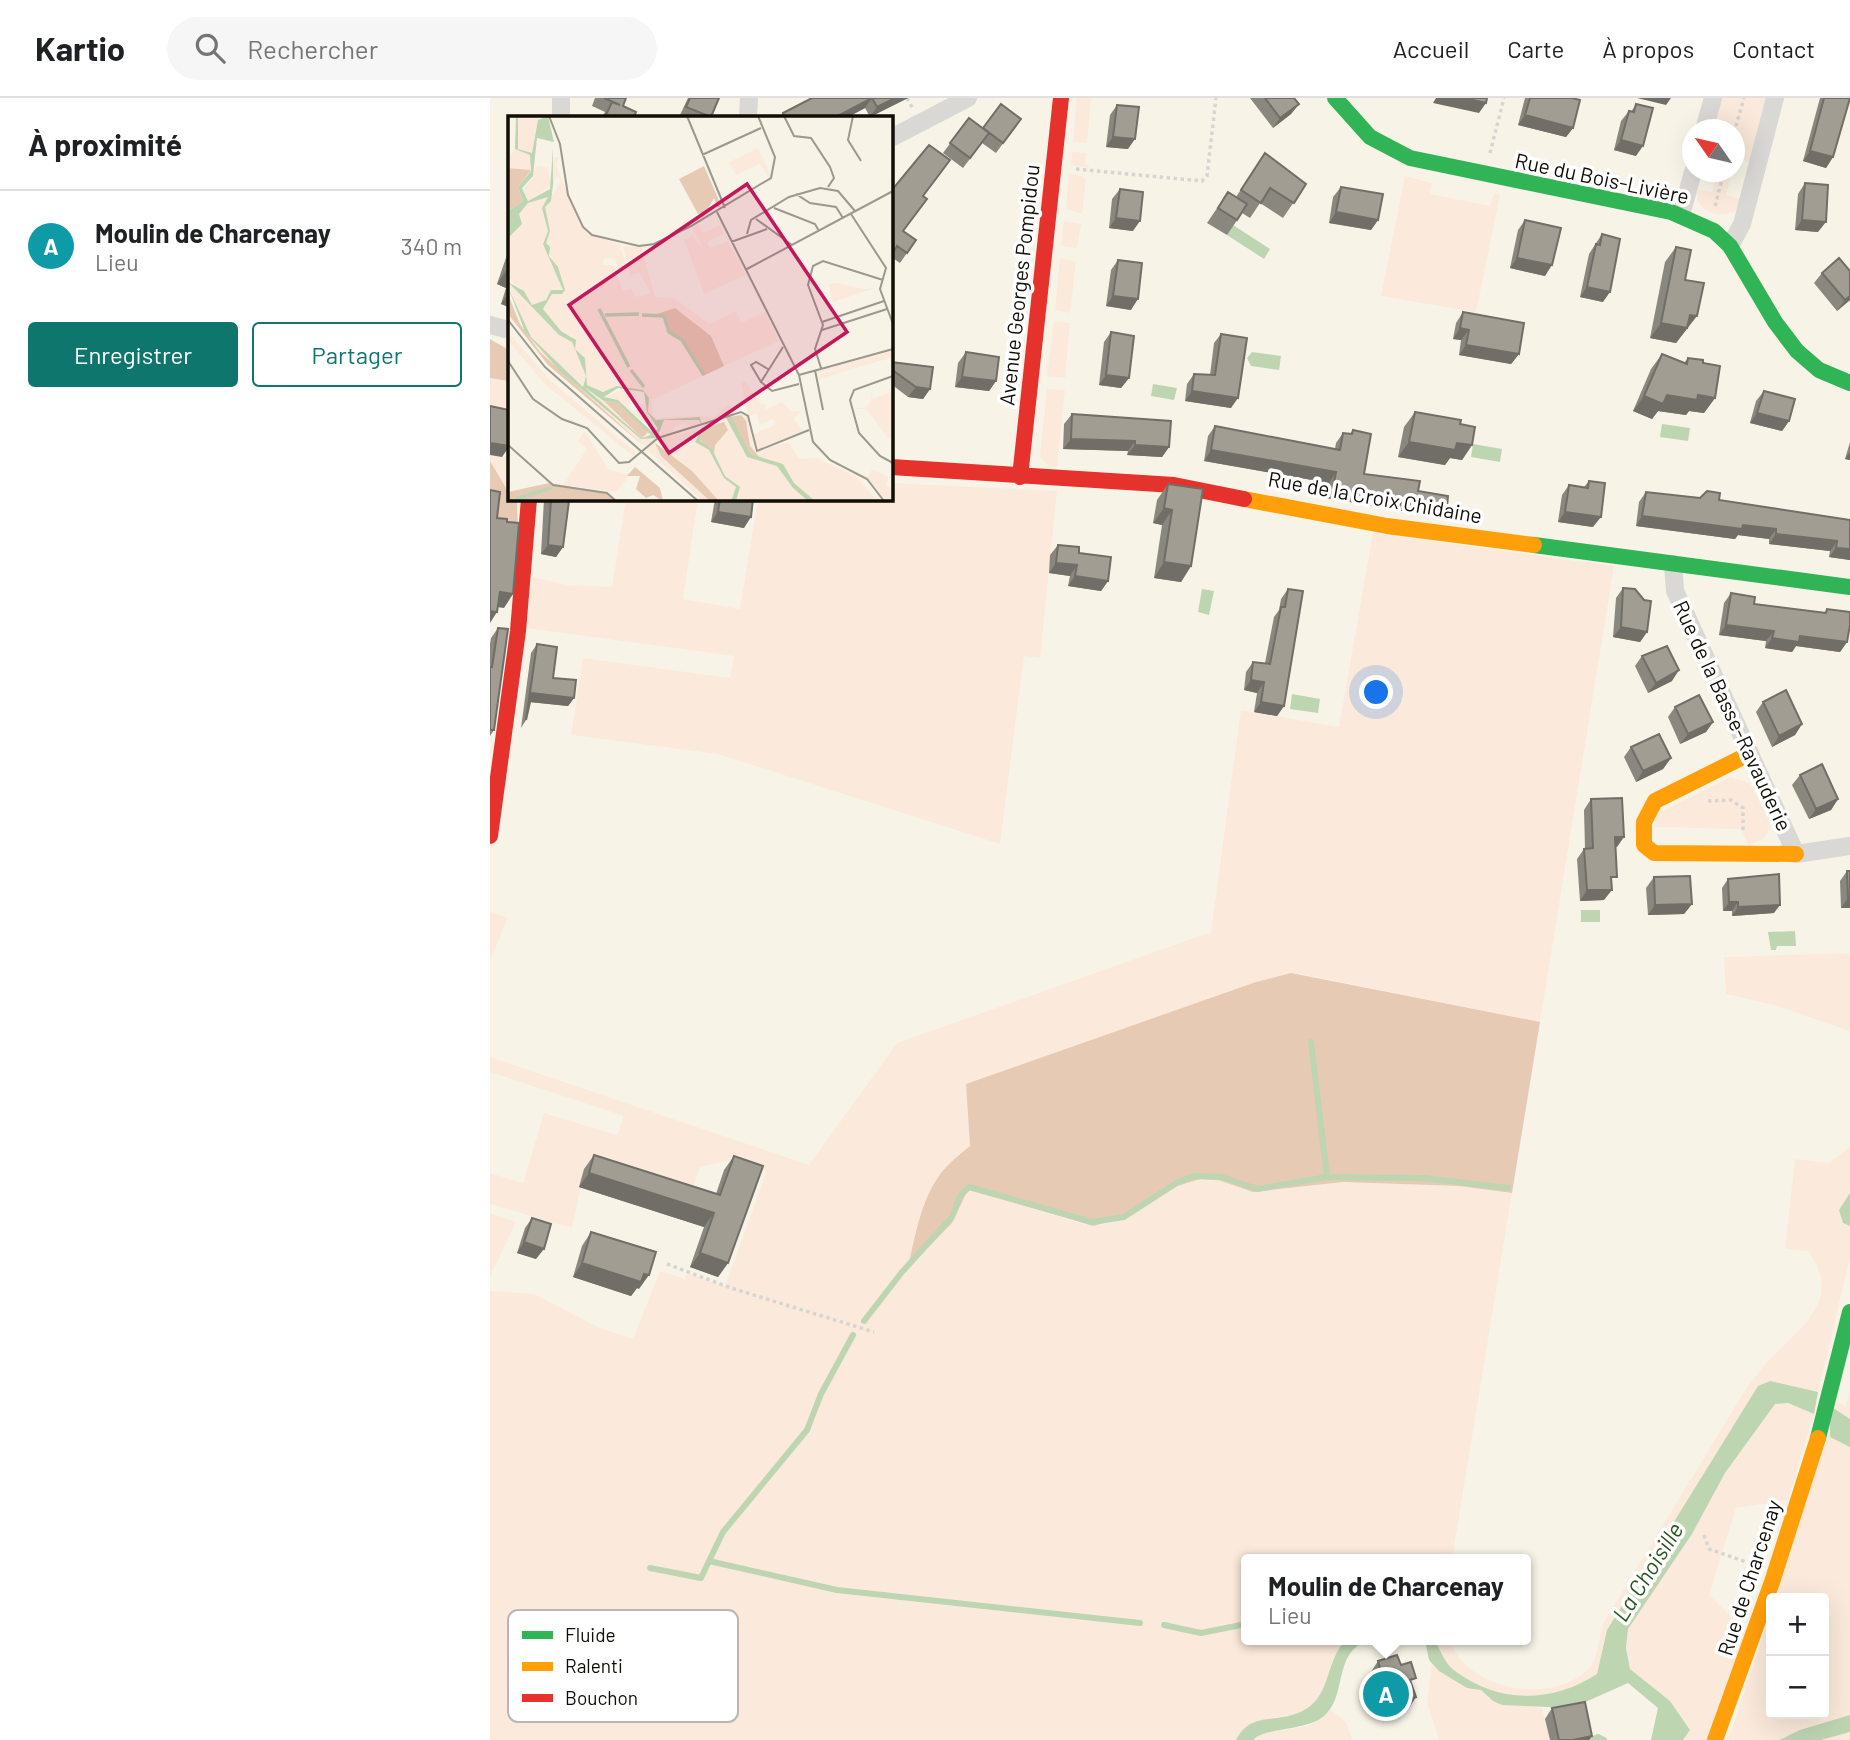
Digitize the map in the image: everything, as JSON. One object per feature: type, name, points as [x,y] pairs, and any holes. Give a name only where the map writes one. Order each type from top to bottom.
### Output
[{"type":"street","points":[[561,98],[561,116]]},
{"type":"street","points":[[748,116],[749,98]]},
{"type":"street","points":[[892,137],[968,98]]},
{"type":"street","name":"Avenue Georges Pompidou","points":[[1020,477],[1061,98]]},
{"type":"street","name":"Rue du Bois-Livière","points":[[1335,98],[1359,127],[1382,146],[1410,158],[1681,215],[1709,228],[1730,246],[1775,322],[1797,351],[1819,370],[1850,383]]},
{"type":"street","points":[[1707,119],[1713,98]]},
{"type":"street","points":[[1730,246],[1742,224],[1775,98]]},
{"type":"street","points":[[1681,215],[1690,182]]},
{"type":"street","points":[[490,325],[508,330]]},
{"type":"street","name":"Rue de la Croix Chidaine","points":[[892,467],[1174,485],[1387,526],[1850,587]]},
{"type":"street","points":[[490,836],[518,631],[529,500]]},
{"type":"street","name":"Rue de la Basse-Ravauderie","points":[[1673,564],[1675,591],[1796,854],[1850,846]]},
{"type":"street","points":[[1749,754],[1655,801],[1646,812],[1642,828],[1644,845],[1654,853],[1754,856],[1796,854]]},
{"type":"street","name":"Rue de Charcenay","points":[[1715,1740],[1748,1654],[1820,1427],[1850,1312]]},
{"type":"path","points":[[1054,165],[1202,181],[1207,176],[1216,98]]},
{"type":"path","points":[[1484,174],[1504,98]]},
{"type":"path","points":[[1738,119],[1744,98]]},
{"type":"path","points":[[1709,228],[1721,182]]},
{"type":"path","points":[[1702,801],[1731,800],[1743,808],[1742,830],[1754,856]]},
{"type":"path","points":[[667,1264],[731,1288],[874,1332]]},
{"type":"path","points":[[1704,1535],[1709,1549],[1735,1558]]},
{"type":"shaded area","points":[[1077,98],[1091,98],[1087,143],[1073,142]]},
{"type":"shaded area","points":[[1721,98],[1767,98],[1750,162],[1745,161],[1745,119],[1716,119]]},
{"type":"shaded area","points":[[1072,152],[1086,153],[1085,162],[1090,168],[1071,165]]},
{"type":"shaded area","points":[[1069,174],[1082,176],[1086,180],[1082,214],[1066,209]]},
{"type":"shaded area","points":[[1405,176],[1432,183],[1430,194],[1490,206],[1494,193],[1500,195],[1476,312],[1381,296]]},
{"type":"shaded area","points":[[1714,182],[1729,182],[1726,195],[1740,199],[1736,211],[1714,214],[1704,209],[1697,200],[1698,189],[1712,192]]},
{"type":"shaded area","points":[[1064,221],[1081,224],[1077,248],[1061,246]]},
{"type":"shaded area","points":[[1060,259],[1076,261],[1070,313],[1055,310]]},
{"type":"shaded area","points":[[1054,321],[1070,323],[1065,378],[1047,376]]},
{"type":"shaded area","points":[[490,339],[508,349],[508,381],[490,378]]},
{"type":"shaded area","points":[[490,378],[508,381],[508,452],[504,451],[490,418]]},
{"type":"shaded area","points":[[1047,389],[1065,390],[1057,467],[1049,467],[1040,456]]},
{"type":"shaded area","points":[[490,455],[508,457],[508,491],[490,461]]},
{"type":"shaded area","points":[[490,461],[508,491],[508,500],[517,500],[518,536],[490,513]]},
{"type":"shaded area","points":[[892,483],[1057,491],[1040,658],[1024,656],[1000,844],[718,754],[571,735],[583,658],[730,678],[734,656],[526,628],[532,577],[567,585],[612,587],[626,500],[698,500],[683,599],[740,609],[758,500],[892,500]]},
{"type":"shaded area","points":[[1373,533],[1614,566],[1540,1022],[1300,974],[966,1084],[970,1146],[942,1171],[932,1188],[952,1223],[967,1192],[972,1189],[1086,1225],[1124,1217],[1171,1188],[1200,1179],[1218,1180],[1253,1192],[1343,1182],[1459,1186],[1512,1193],[1453,1554],[1241,1554],[1241,1645],[1342,1645],[1314,1703],[1296,1714],[1249,1724],[1236,1740],[490,1740],[490,1291],[534,1294],[600,1328],[633,1339],[660,1271],[685,1279],[687,1273],[725,1286],[767,1171],[734,1160],[700,1167],[692,1190],[651,1183],[586,1163],[572,1228],[490,1204],[490,1173],[523,1183],[544,1113],[617,1135],[624,1116],[490,1072],[490,1057],[809,1165],[897,1043],[1211,932],[1241,710],[1339,727]]},
{"type":"shaded area","points":[[1730,777],[1750,783],[1770,821],[1770,829],[1764,838],[1749,846],[1741,829],[1654,827],[1658,813]]},
{"type":"shaded area","points":[[490,912],[508,918],[490,960]]},
{"type":"shaded area","points":[[1850,953],[1850,1031],[1774,1005],[1726,994],[1724,957]]},
{"type":"shaded area","points":[[1291,973],[1540,1022],[1512,1193],[1459,1186],[1343,1182],[1253,1192],[1218,1180],[1200,1179],[1171,1188],[1124,1217],[1093,1226],[972,1189],[967,1192],[952,1223],[908,1268],[928,1195],[944,1169],[970,1146],[966,1084],[1256,982]]},
{"type":"shaded area","points":[[1850,1147],[1850,1258],[1818,1392],[1780,1383],[1758,1386],[1607,1630],[1597,1674],[1562,1690],[1526,1696],[1489,1689],[1455,1671],[1437,1645],[1453,1645],[1459,1657],[1473,1671],[1512,1687],[1554,1687],[1573,1680],[1593,1663],[1604,1622],[1747,1387],[1768,1361],[1804,1325],[1820,1300],[1822,1285],[1818,1269],[1808,1251],[1785,1249],[1795,1159],[1829,1163]]},
{"type":"shaded area","points":[[490,1213],[516,1222],[490,1277]]},
{"type":"shaded area","points":[[1850,1393],[1850,1740],[1728,1740],[1766,1627],[1766,1719],[1829,1719],[1829,1593],[1777,1593],[1834,1400],[1845,1406]]},
{"type":"shaded area","points":[[1775,1403],[1788,1403],[1814,1414],[1788,1500],[1736,1508],[1709,1595],[1746,1631],[1707,1740],[1683,1740],[1690,1730],[1670,1701],[1630,1669],[1626,1648],[1628,1629],[1692,1534],[1725,1473]]},
{"type":"shaded area","points":[[1432,1663],[1459,1683],[1481,1690],[1493,1701],[1542,1708],[1550,1740],[1439,1740],[1427,1702]]},
{"type":"shaded area","points":[[1331,1710],[1346,1722],[1352,1740],[1254,1740],[1262,1733],[1308,1726]]},
{"type":"water","points":[[1233,225],[1270,249],[1264,259],[1227,235]]},
{"type":"water","points":[[1252,352],[1281,356],[1279,370],[1251,366],[1247,358]]},
{"type":"water","points":[[1153,384],[1177,388],[1174,400],[1151,396]]},
{"type":"water","points":[[1662,424],[1690,428],[1688,441],[1660,437]]},
{"type":"water","points":[[1473,444],[1502,449],[1500,462],[1471,457]]},
{"type":"water","points":[[1202,589],[1214,591],[1209,615],[1198,612]]},
{"type":"water","points":[[1292,694],[1320,699],[1318,713],[1290,709]]},
{"type":"water","points":[[1581,910],[1600,910],[1600,922],[1581,922]]},
{"type":"water","points":[[1795,931],[1796,946],[1777,946],[1776,950],[1771,950],[1768,932]]},
{"type":"water","points":[[1850,1193],[1850,1226],[1843,1223],[1839,1210]]},
{"type":"water","name":"La Choisille","points":[[1770,1381],[1818,1392],[1814,1414],[1788,1403],[1775,1404],[1725,1473],[1692,1534],[1628,1629],[1626,1648],[1630,1669],[1670,1701],[1690,1730],[1683,1740],[1651,1740],[1658,1708],[1628,1683],[1572,1708],[1502,1705],[1481,1690],[1467,1688],[1439,1671],[1429,1660],[1426,1645],[1437,1645],[1451,1668],[1472,1682],[1507,1694],[1526,1696],[1562,1690],[1597,1674],[1607,1630],[1758,1386]]},
{"type":"water","points":[[1830,1406],[1850,1419],[1850,1447],[1830,1437]]},
{"type":"water","points":[[1342,1645],[1359,1645],[1345,1664],[1336,1697],[1324,1716],[1307,1724],[1265,1733],[1254,1740],[1236,1740],[1250,1724],[1296,1714],[1314,1703]]},
{"type":"water","points":[[1850,1715],[1850,1732],[1821,1740],[1779,1740],[1800,1730]]},
{"type":"building","points":[[604,98],[626,98],[623,106],[636,112],[634,116],[605,116],[612,102],[620,105]]},
{"type":"building","points":[[690,98],[719,98],[711,116],[686,107]]},
{"type":"building","points":[[812,98],[872,98],[838,116],[784,116],[783,113]]},
{"type":"building","points":[[872,98],[895,98],[877,107]]},
{"type":"building","points":[[1265,98],[1294,98],[1299,104],[1280,118]]},
{"type":"building","points":[[1464,98],[1487,98],[1486,103]]},
{"type":"building","points":[[1530,98],[1580,100],[1573,128],[1525,115]]},
{"type":"building","points":[[1824,98],[1850,98],[1833,157],[1810,151]]},
{"type":"building","points":[[1001,104],[1021,119],[1003,143],[983,128]]},
{"type":"building","points":[[1636,104],[1653,108],[1643,146],[1621,140],[1629,111],[1634,112]]},
{"type":"building","points":[[1117,105],[1139,107],[1135,139],[1113,137]]},
{"type":"building","points":[[969,118],[989,133],[970,158],[950,143]]},
{"type":"building","points":[[929,145],[950,160],[923,196],[927,199],[903,231],[916,240],[907,253],[897,246],[892,254],[892,190]]},
{"type":"building","points":[[1265,153],[1306,184],[1294,203],[1270,188],[1261,203],[1241,190]]},
{"type":"building","points":[[1805,183],[1828,185],[1826,222],[1802,220]]},
{"type":"building","points":[[1341,187],[1383,194],[1378,220],[1336,212]]},
{"type":"building","points":[[1120,189],[1143,192],[1140,221],[1116,218]]},
{"type":"building","points":[[1228,192],[1247,204],[1237,220],[1218,208]]},
{"type":"building","points":[[1525,220],[1561,228],[1552,265],[1517,258]]},
{"type":"building","points":[[1602,234],[1620,239],[1610,292],[1587,287],[1596,244],[1600,245]]},
{"type":"building","points":[[1676,247],[1691,250],[1685,280],[1704,283],[1697,316],[1690,315],[1687,328],[1661,323]]},
{"type":"building","points":[[1839,258],[1850,271],[1850,296],[1845,300],[1822,273]]},
{"type":"building","points":[[1118,260],[1142,263],[1138,299],[1113,296]]},
{"type":"building","points":[[1463,312],[1524,323],[1519,354],[1466,345],[1469,330],[1460,328]]},
{"type":"building","points":[[1111,332],[1134,336],[1129,378],[1106,375]]},
{"type":"building","points":[[1221,334],[1247,338],[1238,398],[1192,391],[1194,374],[1215,375]]},
{"type":"building","points":[[966,352],[999,357],[996,381],[962,377]]},
{"type":"building","points":[[1662,354],[1687,364],[1688,358],[1720,366],[1715,398],[1698,395],[1697,400],[1667,395],[1663,404],[1644,396]]},
{"type":"building","points":[[892,362],[933,367],[930,389],[916,387],[892,370]]},
{"type":"building","points":[[1764,391],[1795,399],[1789,421],[1757,413]]},
{"type":"building","points":[[490,406],[508,410],[508,446],[490,443]]},
{"type":"building","points":[[1415,412],[1461,420],[1460,424],[1475,427],[1472,445],[1457,443],[1455,450],[1409,442]]},
{"type":"building","points":[[1072,414],[1171,421],[1169,447],[1135,445],[1135,441],[1071,439]]},
{"type":"building","points":[[1215,426],[1340,450],[1343,433],[1352,434],[1353,430],[1371,434],[1364,474],[1420,481],[1418,491],[1448,496],[1447,507],[1333,488],[1336,472],[1211,450]]},
{"type":"building","points":[[1589,481],[1605,483],[1601,517],[1565,512],[1569,485],[1588,488]]},
{"type":"building","points":[[1168,484],[1203,489],[1191,566],[1164,562],[1172,510],[1164,508]]},
{"type":"building","points":[[490,490],[500,492],[497,518],[519,523],[513,594],[500,592],[497,612],[490,611]]},
{"type":"building","points":[[1707,491],[1720,493],[1719,500],[1850,520],[1850,549],[1836,548],[1837,541],[1776,534],[1776,529],[1743,525],[1742,529],[1642,516],[1646,492],[1700,498]]},
{"type":"building","points":[[551,500],[569,501],[563,547],[548,545]]},
{"type":"building","points":[[720,500],[753,500],[751,517],[718,512]]},
{"type":"building","points":[[1058,545],[1079,547],[1079,553],[1111,557],[1108,581],[1075,576],[1077,565],[1056,563]]},
{"type":"building","points":[[1623,588],[1635,589],[1644,600],[1651,601],[1647,632],[1621,627]]},
{"type":"building","points":[[1288,589],[1303,591],[1284,706],[1261,702],[1264,682],[1251,680],[1253,662],[1270,664],[1281,607],[1285,607]]},
{"type":"building","points":[[1731,593],[1755,597],[1754,604],[1826,613],[1827,609],[1850,612],[1847,642],[1800,636],[1799,642],[1772,638],[1774,631],[1726,625]]},
{"type":"building","points":[[498,628],[508,629],[494,730],[490,730],[490,667]]},
{"type":"building","points":[[537,644],[557,647],[553,678],[576,680],[574,698],[532,693],[526,720]]},
{"type":"building","points":[[1667,646],[1679,670],[1656,683],[1642,656]]},
{"type":"building","points":[[1786,690],[1802,724],[1779,736],[1763,702]]},
{"type":"building","points":[[1699,695],[1713,722],[1688,734],[1675,707]]},
{"type":"building","points":[[1659,734],[1671,758],[1643,771],[1631,747]]},
{"type":"building","points":[[1822,764],[1838,799],[1816,809],[1800,775]]},
{"type":"building","points":[[1622,798],[1624,837],[1615,837],[1617,877],[1611,877],[1612,890],[1587,890],[1584,849],[1593,848],[1591,799]]},
{"type":"building","points":[[1847,871],[1850,871],[1850,898],[1848,898]]},
{"type":"building","points":[[1779,874],[1780,905],[1738,907],[1738,902],[1729,902],[1728,879]]},
{"type":"building","points":[[1690,876],[1692,904],[1655,905],[1654,877]]},
{"type":"building","points":[[594,1155],[720,1195],[734,1156],[763,1166],[728,1263],[700,1253],[714,1213],[589,1173]]},
{"type":"building","points":[[532,1218],[551,1224],[544,1249],[524,1242]]},
{"type":"building","points":[[591,1232],[656,1252],[649,1275],[644,1274],[641,1282],[582,1263]]},
{"type":"building","points":[[1397,1655],[1401,1665],[1411,1662],[1416,1678],[1410,1680],[1416,1697],[1388,1706],[1383,1689],[1376,1691],[1371,1674],[1381,1671],[1378,1661]]},
{"type":"building","points":[[1585,1702],[1592,1736],[1559,1740],[1552,1708]]},
{"type":"waterway","points":[[1311,1042],[1327,1177]]},
{"type":"waterway","points":[[864,1321],[902,1272],[952,1217],[960,1196],[969,1187],[1092,1222],[1124,1217],[1178,1182],[1194,1176],[1222,1177],[1257,1189],[1327,1177],[1423,1178],[1508,1188]]},
{"type":"waterway","points":[[709,1561],[723,1532],[807,1430],[821,1394],[853,1335]]},
{"type":"waterway","points":[[650,1568],[701,1578],[709,1561],[837,1590],[1140,1623]]},
{"type":"waterway","points":[[1164,1625],[1201,1633],[1241,1625]]},
{"type":"waterway","points":[[1591,1740],[1598,1737],[1604,1740]]},
{"type":"traffic: fast","points":[[1335,98],[1370,137],[1410,158],[1671,212],[1714,231],[1730,246],[1775,322],[1797,351],[1819,370],[1850,383]]},
{"type":"traffic: fast","points":[[1534,545],[1850,587]]},
{"type":"traffic: fast","points":[[1818,1438],[1850,1312]]},
{"type":"traffic: slow","points":[[1244,499],[1387,526],[1534,545]]},
{"type":"traffic: slow","points":[[1749,754],[1655,801],[1644,822],[1644,845],[1654,853],[1796,854]]},
{"type":"traffic: slow","points":[[1715,1740],[1772,1582],[1818,1438]]},
{"type":"traffic: jam","points":[[1020,477],[1061,98]]},
{"type":"traffic: jam","points":[[892,467],[1174,485],[1244,499]]},
{"type":"traffic: jam","points":[[490,836],[518,631],[529,500]]},
{"type":"place","name":"Moulin de Charcenay","points":[[1386,1694]]}]
